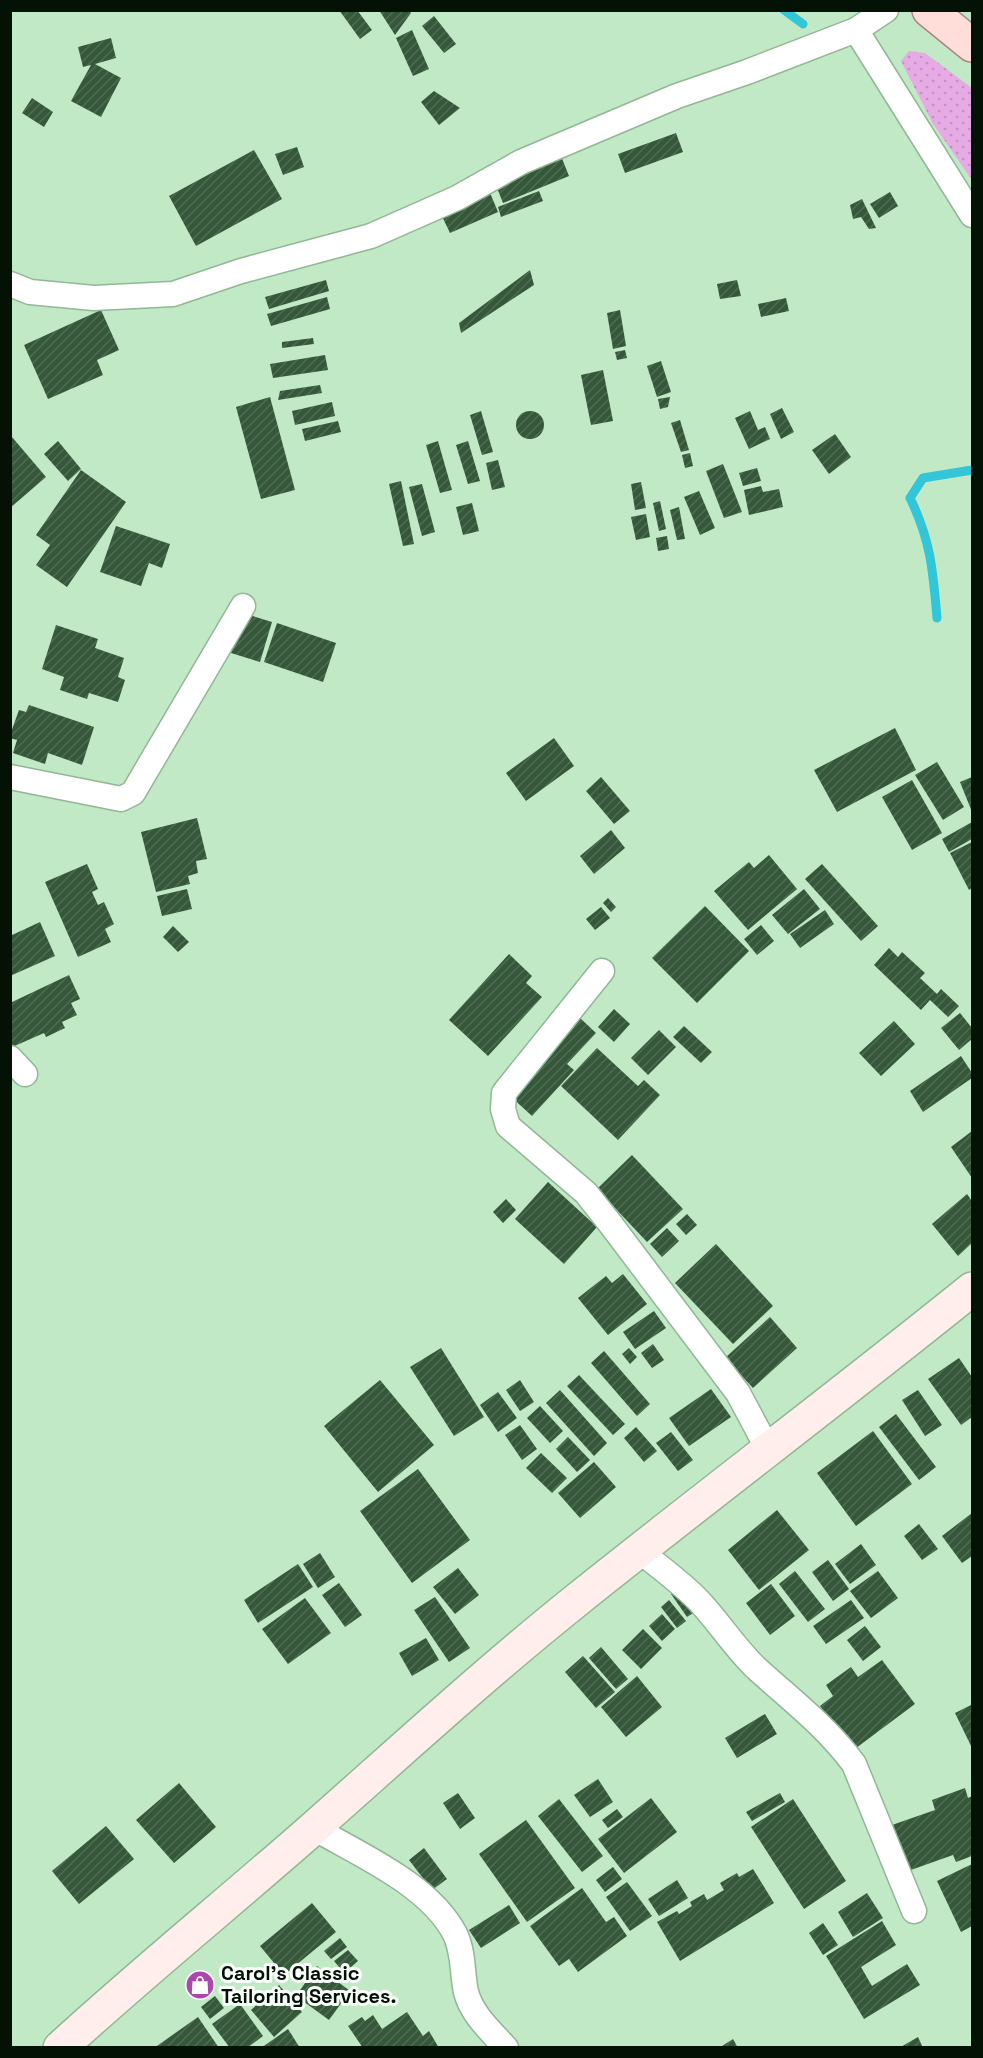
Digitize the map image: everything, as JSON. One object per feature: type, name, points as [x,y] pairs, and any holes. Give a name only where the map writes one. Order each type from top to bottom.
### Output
[{"type":"main road","points":[[929,10],[972,45]]},
{"type":"street","points":[[10,284],[30,292],[94,298],[172,294],[241,271],[371,236],[457,198],[521,162],[629,115],[856,30],[886,10]]},
{"type":"street","points":[[856,30],[972,215]]},
{"type":"street","points":[[10,777],[121,799],[133,793],[243,606]]},
{"type":"street","points":[[602,971],[504,1092],[503,1109],[508,1126],[586,1193],[738,1393],[768,1449]]},
{"type":"street","points":[[60,2048],[136,1979],[568,1607],[972,1290]]},
{"type":"street","points":[[640,1551],[697,1599],[726,1636],[755,1667],[839,1743],[854,1764],[914,1911]]},
{"type":"street","points":[[314,1828],[404,1881],[423,1895],[444,1917],[456,1935],[462,1958],[466,1993],[474,2011],[506,2048]]},
{"type":"shaded area","points":[[909,51],[925,53],[972,88],[972,180],[933,124],[901,61]]},
{"type":"building","points":[[339,10],[357,10],[372,30],[360,39]]},
{"type":"building","points":[[379,10],[409,10],[411,13],[395,35]]},
{"type":"building","points":[[434,16],[456,44],[444,53],[422,26]]},
{"type":"building","points":[[412,30],[429,69],[413,76],[396,38]]},
{"type":"building","points":[[111,38],[116,58],[95,64],[121,78],[101,117],[71,101],[91,65],[83,67],[78,47]]},
{"type":"building","points":[[434,91],[460,108],[439,125],[421,102]]},
{"type":"building","points":[[32,98],[53,112],[44,127],[22,113]]},
{"type":"building","points":[[676,133],[683,152],[625,173],[618,154]]},
{"type":"building","points":[[297,147],[304,167],[283,175],[275,154]]},
{"type":"building","points":[[254,150],[282,199],[196,246],[169,196]]},
{"type":"building","points":[[561,156],[569,176],[503,203],[495,183]]},
{"type":"building","points":[[488,188],[498,212],[450,233],[439,210]]},
{"type":"building","points":[[539,191],[543,201],[501,217],[498,207]]},
{"type":"building","points":[[890,192],[898,206],[879,218],[870,204]]},
{"type":"building","points":[[862,199],[876,228],[869,229],[861,217],[853,219],[850,205]]},
{"type":"building","points":[[530,270],[534,285],[461,333],[459,323]]},
{"type":"building","points":[[326,280],[329,291],[269,309],[265,297]]},
{"type":"building","points":[[737,280],[741,296],[720,299],[717,284]]},
{"type":"building","points":[[327,297],[330,309],[271,326],[267,314]]},
{"type":"building","points":[[786,298],[789,311],[761,317],[758,304]]},
{"type":"building","points":[[101,310],[119,350],[97,360],[103,375],[48,399],[24,345]]},
{"type":"building","points":[[620,310],[626,346],[613,349],[607,313]]},
{"type":"building","points":[[313,338],[314,344],[282,348],[282,342]]},
{"type":"building","points":[[625,350],[627,358],[617,360],[615,352]]},
{"type":"building","points":[[325,355],[328,370],[273,378],[270,364]]},
{"type":"building","points":[[661,361],[671,392],[657,397],[647,366]]},
{"type":"building","points":[[603,370],[613,421],[591,425],[581,375]]},
{"type":"building","points":[[320,385],[322,393],[278,400],[280,391]]},
{"type":"building","points":[[270,397],[295,490],[261,499],[236,407]]},
{"type":"building","points":[[670,397],[668,407],[660,409],[658,399]]},
{"type":"building","points":[[332,402],[335,416],[295,425],[292,411]]},
{"type":"building","points":[[782,408],[794,432],[781,439],[770,414]]},
{"type":"building","points":[[481,411],[493,452],[482,455],[470,415]]},
{"type":"building","points":[[530,411],[540,415],[544,425],[540,435],[530,439],[520,435],[516,425],[520,415]]},
{"type":"building","points":[[750,411],[758,430],[765,427],[770,439],[749,449],[735,418]]},
{"type":"building","points":[[680,420],[689,450],[681,452],[671,423]]},
{"type":"building","points":[[338,421],[341,432],[305,441],[302,429]]},
{"type":"building","points":[[835,434],[851,457],[829,474],[812,450]]},
{"type":"building","points":[[12,437],[46,477],[10,508],[10,438]]},
{"type":"building","points":[[58,441],[81,469],[68,481],[44,454]]},
{"type":"building","points":[[438,441],[452,490],[440,493],[426,445]]},
{"type":"building","points":[[468,441],[480,481],[468,484],[456,445]]},
{"type":"building","points":[[690,453],[693,466],[685,468],[682,455]]},
{"type":"building","points":[[498,460],[505,487],[492,490],[486,463]]},
{"type":"building","points":[[723,464],[742,512],[724,518],[706,471]]},
{"type":"building","points":[[757,468],[761,481],[743,486],[739,473]]},
{"type":"building","points":[[81,470],[126,502],[67,587],[36,565],[50,545],[36,535]]},
{"type":"building","points":[[401,481],[414,544],[403,546],[389,484]]},
{"type":"building","points":[[641,482],[646,508],[635,510],[631,484]]},
{"type":"building","points":[[422,484],[435,532],[422,536],[409,487]]},
{"type":"building","points":[[761,486],[763,492],[779,489],[783,507],[749,515],[744,490]]},
{"type":"building","points":[[699,491],[715,528],[700,535],[684,497]]},
{"type":"building","points":[[660,501],[666,529],[659,531],[653,503]]},
{"type":"building","points":[[472,503],[479,531],[463,535],[456,507]]},
{"type":"building","points":[[679,507],[685,539],[677,540],[670,510]]},
{"type":"building","points":[[646,514],[650,537],[636,540],[631,517]]},
{"type":"building","points":[[116,526],[170,544],[162,568],[149,563],[141,586],[100,572]]},
{"type":"building","points":[[667,536],[669,549],[658,551],[656,538]]},
{"type":"building","points":[[243,613],[272,622],[260,662],[231,653]]},
{"type":"building","points":[[277,623],[336,643],[323,682],[264,662]]},
{"type":"building","points":[[56,625],[98,639],[95,648],[124,658],[118,677],[125,680],[118,702],[89,693],[87,699],[60,690],[64,677],[42,669]]},
{"type":"building","points":[[29,705],[94,727],[82,765],[48,753],[45,764],[13,753],[17,740],[10,738],[10,735],[19,710],[26,712]]},
{"type":"building","points":[[895,728],[916,770],[837,812],[814,770]]},
{"type":"building","points":[[554,738],[574,766],[526,801],[506,773]]},
{"type":"building","points":[[937,762],[964,807],[943,820],[915,775]]},
{"type":"building","points":[[601,777],[630,811],[614,824],[586,791]]},
{"type":"building","points":[[972,777],[972,812],[960,782]]},
{"type":"building","points":[[912,780],[942,833],[912,850],[882,797]]},
{"type":"building","points":[[197,818],[207,859],[196,861],[198,873],[188,876],[190,884],[156,892],[141,832]]},
{"type":"building","points":[[972,822],[972,839],[949,852],[942,839]]},
{"type":"building","points":[[611,830],[625,848],[594,874],[580,856]]},
{"type":"building","points":[[972,842],[972,888],[969,890],[950,853]]},
{"type":"building","points":[[769,855],[797,889],[748,930],[714,891],[749,862],[754,868]]},
{"type":"building","points":[[87,864],[98,889],[92,892],[98,905],[104,902],[114,924],[105,929],[111,942],[78,957],[45,882]]},
{"type":"building","points":[[822,864],[878,926],[861,941],[805,879]]},
{"type":"building","points":[[187,889],[192,909],[162,916],[157,896]]},
{"type":"building","points":[[804,889],[820,909],[788,934],[772,915]]},
{"type":"building","points":[[608,898],[616,907],[611,912],[603,903]]},
{"type":"building","points":[[705,906],[749,951],[697,1003],[652,958]]},
{"type":"building","points":[[601,907],[610,918],[595,930],[586,919]]},
{"type":"building","points":[[825,910],[834,924],[800,948],[790,934]]},
{"type":"building","points":[[40,922],[55,956],[10,976],[10,936]]},
{"type":"building","points":[[761,925],[774,941],[757,955],[744,939]]},
{"type":"building","points":[[173,926],[189,942],[178,952],[163,937]]},
{"type":"building","points":[[889,948],[898,957],[902,952],[925,973],[920,978],[937,994],[941,989],[959,1006],[948,1017],[930,1000],[921,1010],[874,965]]},
{"type":"building","points":[[509,954],[532,976],[526,983],[542,997],[488,1056],[449,1020]]},
{"type":"building","points":[[69,975],[80,999],[71,1003],[77,1015],[62,1022],[65,1028],[46,1037],[44,1033],[10,1048],[10,1003]]},
{"type":"building","points":[[614,1009],[630,1024],[614,1042],[598,1027]]},
{"type":"building","points":[[960,1013],[972,1028],[972,1039],[959,1050],[941,1028]]},
{"type":"building","points":[[579,1017],[596,1033],[567,1064],[574,1070],[532,1116],[508,1094]]},
{"type":"building","points":[[894,1021],[915,1044],[881,1076],[859,1053]]},
{"type":"building","points":[[684,1026],[712,1052],[701,1063],[673,1037]]},
{"type":"building","points":[[659,1030],[676,1047],[648,1075],[631,1058]]},
{"type":"building","points":[[597,1048],[638,1086],[644,1080],[660,1095],[618,1140],[561,1086]]},
{"type":"building","points":[[961,1056],[972,1073],[972,1078],[923,1112],[910,1091]]},
{"type":"building","points":[[972,1131],[972,1178],[951,1147]]},
{"type":"building","points":[[632,1155],[683,1209],[647,1242],[597,1189]]},
{"type":"building","points":[[548,1182],[597,1227],[564,1264],[515,1219]]},
{"type":"building","points":[[967,1194],[972,1201],[972,1243],[958,1256],[932,1224]]},
{"type":"building","points":[[506,1199],[516,1210],[503,1223],[493,1212]]},
{"type":"building","points":[[687,1214],[697,1225],[686,1235],[676,1224]]},
{"type":"building","points":[[667,1228],[679,1241],[662,1257],[650,1244]]},
{"type":"building","points":[[716,1244],[773,1306],[733,1344],[675,1283]]},
{"type":"building","points":[[623,1274],[647,1304],[608,1335],[578,1298],[606,1276],[612,1283]]},
{"type":"building","points":[[654,1311],[666,1328],[635,1349],[623,1332]]},
{"type":"building","points":[[770,1317],[797,1348],[753,1388],[725,1358]]},
{"type":"building","points":[[653,1344],[664,1360],[652,1368],[641,1353]]},
{"type":"building","points":[[441,1348],[484,1417],[454,1436],[410,1367]]},
{"type":"building","points":[[629,1348],[637,1357],[630,1364],[622,1354]]},
{"type":"building","points":[[604,1351],[650,1404],[637,1416],[591,1363]]},
{"type":"building","points":[[959,1358],[972,1377],[972,1417],[961,1425],[928,1379]]},
{"type":"building","points":[[579,1375],[625,1424],[613,1435],[567,1386]]},
{"type":"building","points":[[380,1380],[434,1445],[378,1492],[324,1426]]},
{"type":"building","points":[[520,1380],[534,1402],[520,1411],[506,1390]]},
{"type":"building","points":[[711,1389],[731,1417],[689,1446],[669,1418]]},
{"type":"building","points":[[560,1390],[607,1443],[594,1456],[546,1403]]},
{"type":"building","points":[[918,1390],[942,1425],[925,1436],[902,1400]]},
{"type":"building","points":[[498,1392],[517,1418],[498,1432],[480,1405]]},
{"type":"building","points":[[540,1406],[563,1431],[550,1443],[527,1418]]},
{"type":"building","points":[[896,1414],[936,1467],[919,1480],[879,1427]]},
{"type":"building","points":[[520,1425],[537,1449],[522,1460],[505,1435]]},
{"type":"building","points":[[636,1427],[657,1451],[644,1462],[624,1438]]},
{"type":"building","points":[[873,1431],[912,1484],[856,1526],[817,1473]]},
{"type":"building","points":[[671,1432],[693,1460],[678,1471],[656,1443]]},
{"type":"building","points":[[568,1437],[590,1460],[577,1472],[556,1449]]},
{"type":"building","points":[[541,1453],[567,1478],[552,1493],[526,1468]]},
{"type":"building","points":[[594,1462],[616,1487],[580,1518],[558,1493]]},
{"type":"building","points":[[418,1469],[470,1540],[412,1583],[360,1511]]},
{"type":"building","points":[[777,1510],[809,1550],[759,1590],[728,1550]]},
{"type":"building","points":[[972,1513],[972,1556],[962,1563],[942,1536]]},
{"type":"building","points":[[919,1524],[938,1549],[922,1560],[904,1536]]},
{"type":"building","points":[[861,1544],[876,1565],[850,1584],[835,1564]]},
{"type":"building","points":[[320,1553],[335,1577],[318,1588],[303,1564]]},
{"type":"building","points":[[828,1560],[849,1589],[833,1601],[812,1572]]},
{"type":"building","points":[[298,1564],[313,1587],[258,1623],[244,1600]]},
{"type":"building","points":[[458,1568],[479,1595],[455,1614],[433,1587]]},
{"type":"building","points":[[795,1571],[825,1609],[808,1622],[779,1584]]},
{"type":"building","points":[[878,1571],[898,1598],[871,1618],[850,1591]]},
{"type":"building","points":[[339,1583],[362,1615],[345,1627],[322,1595]]},
{"type":"building","points":[[771,1584],[795,1616],[770,1635],[746,1603]]},
{"type":"building","points":[[682,1586],[698,1610],[687,1617],[671,1594]]},
{"type":"building","points":[[435,1597],[470,1648],[449,1662],[414,1610]]},
{"type":"building","points":[[305,1598],[331,1633],[288,1664],[262,1629]]},
{"type":"building","points":[[669,1600],[686,1621],[677,1628],[661,1607]]},
{"type":"building","points":[[851,1600],[864,1618],[826,1644],[813,1626]]},
{"type":"building","points":[[662,1614],[675,1629],[662,1641],[649,1626]]},
{"type":"building","points":[[865,1626],[881,1647],[863,1661],[847,1640]]},
{"type":"building","points":[[643,1629],[662,1648],[641,1669],[622,1650]]},
{"type":"building","points":[[426,1638],[439,1660],[412,1676],[399,1653]]},
{"type":"building","points":[[601,1647],[628,1679],[616,1689],[589,1658]]},
{"type":"building","points":[[583,1656],[615,1692],[596,1708],[565,1672]]},
{"type":"building","points":[[882,1660],[915,1704],[852,1751],[820,1706],[833,1696],[826,1685],[851,1667],[858,1677]]},
{"type":"building","points":[[637,1676],[662,1707],[626,1737],[601,1707]]},
{"type":"building","points":[[971,1705],[972,1707],[972,1748],[955,1713]]},
{"type":"building","points":[[765,1714],[777,1734],[737,1758],[725,1738]]},
{"type":"building","points":[[598,1779],[613,1802],[590,1817],[574,1795]]},
{"type":"building","points":[[179,1783],[216,1827],[174,1863],[136,1820]]},
{"type":"building","points":[[965,1788],[968,1798],[972,1796],[972,1856],[956,1862],[953,1855],[908,1871],[892,1825],[935,1810],[932,1800]]},
{"type":"building","points":[[458,1793],[475,1818],[460,1829],[443,1803]]},
{"type":"building","points":[[780,1793],[785,1802],[752,1821],[746,1812]]},
{"type":"building","points":[[651,1798],[677,1832],[624,1873],[598,1839]]},
{"type":"building","points":[[559,1799],[603,1856],[582,1872],[538,1816]]},
{"type":"building","points":[[793,1799],[846,1881],[804,1909],[751,1827]]},
{"type":"building","points":[[617,1809],[623,1817],[608,1828],[602,1820]]},
{"type":"building","points":[[526,1820],[575,1888],[527,1922],[479,1854]]},
{"type":"building","points":[[106,1826],[134,1859],[79,1904],[52,1871]]},
{"type":"building","points":[[424,1848],[447,1879],[432,1890],[409,1860]]},
{"type":"building","points":[[972,1864],[972,1926],[961,1932],[937,1881]]},
{"type":"building","points":[[613,1867],[622,1879],[605,1892],[596,1880]]},
{"type":"building","points":[[753,1869],[774,1903],[680,1961],[657,1922],[677,1911],[679,1914],[692,1906],[690,1902],[704,1894],[707,1900],[724,1890],[720,1883],[737,1873],[739,1877]]},
{"type":"building","points":[[677,1880],[688,1898],[659,1916],[648,1899]]},
{"type":"building","points":[[627,1882],[652,1916],[630,1931],[606,1897]]},
{"type":"building","points":[[582,1888],[606,1922],[614,1917],[627,1936],[578,1972],[569,1959],[559,1966],[530,1926]]},
{"type":"building","points":[[867,1893],[883,1918],[853,1937],[838,1912]]},
{"type":"building","points":[[312,1903],[336,1932],[284,1975],[260,1946]]},
{"type":"building","points":[[509,1905],[520,1923],[481,1948],[469,1930]]},
{"type":"building","points":[[882,1921],[896,1945],[861,1967],[872,1986],[907,1964],[920,1985],[864,2019],[826,1956]]},
{"type":"building","points":[[823,1923],[838,1945],[823,1955],[809,1933]]},
{"type":"building","points":[[340,1938],[347,1947],[331,1959],[324,1951]]},
{"type":"building","points":[[348,1950],[358,1961],[344,1973],[334,1961]]},
{"type":"building","points":[[317,1966],[350,1991],[329,2020],[296,1996]]},
{"type":"building","points":[[279,1985],[302,2012],[274,2037],[251,2010]]},
{"type":"building","points":[[215,1996],[224,2008],[210,2019],[201,2007]]},
{"type":"building","points":[[240,2004],[263,2036],[247,2048],[230,2048],[212,2024]]},
{"type":"building","points":[[407,2012],[423,2036],[429,2031],[439,2048],[363,2048],[348,2026],[362,2017],[365,2021],[373,2015],[382,2029]]},
{"type":"building","points":[[198,2017],[219,2048],[154,2048]]},
{"type":"building","points":[[288,2029],[300,2048],[261,2048]]},
{"type":"building","points":[[918,2037],[923,2048],[899,2048]]},
{"type":"building","points":[[733,2039],[738,2048],[719,2048]]},
{"type":"waterway","points":[[784,10],[803,24]]},
{"type":"waterway","points":[[937,618],[927,542],[910,498],[923,478],[972,470]]},
{"type":"place","name":"Carol's Classic Tailoring Services.","points":[[200,1985]]}]
